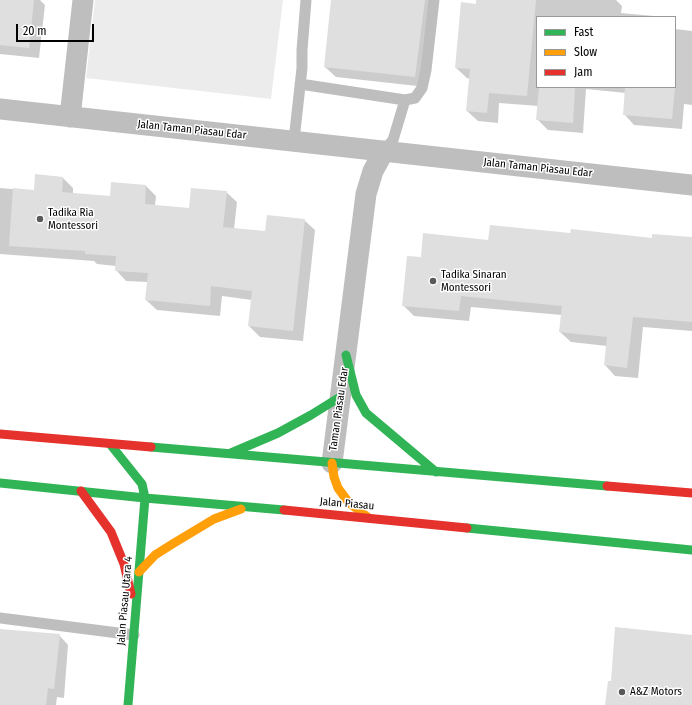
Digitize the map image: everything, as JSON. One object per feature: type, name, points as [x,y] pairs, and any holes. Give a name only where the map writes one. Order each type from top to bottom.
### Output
[{"type":"street","points":[[70,117],[83,0]]},
{"type":"street","name":"Jalan Taman Piasau Edar","points":[[0,109],[692,184]]},
{"type":"street","points":[[384,151],[372,171],[366,194],[346,355],[356,395],[366,412],[436,472]]},
{"type":"street","name":"Taman Piasau Edar","points":[[332,463],[346,355]]},
{"type":"street","points":[[228,454],[278,433],[340,397]]},
{"type":"street","points":[[0,434],[692,493]]},
{"type":"street","points":[[110,444],[142,484],[145,498]]},
{"type":"street","points":[[332,463],[334,478],[338,488],[349,503],[369,518]]},
{"type":"street","name":"Jalan Piasau","points":[[0,483],[692,550]]},
{"type":"street","points":[[81,491],[111,532],[124,564],[135,615]]},
{"type":"street","name":"Jalan Piasau Utara 4","points":[[128,705],[145,498]]},
{"type":"street","points":[[139,572],[155,555],[174,543],[214,519],[245,507]]},
{"type":"lane","points":[[294,140],[306,0]]},
{"type":"lane","points":[[300,84],[405,100],[415,98],[422,88],[426,70],[434,0]]},
{"type":"lane","points":[[384,151],[393,140],[405,100]]},
{"type":"lane","points":[[0,618],[134,635]]},
{"type":"shaded area","points":[[95,0],[283,0],[271,99],[86,78]]},
{"type":"building","points":[[0,0],[34,0],[29,48],[0,45]]},
{"type":"building","points":[[331,0],[425,0],[415,77],[324,67]]},
{"type":"building","points":[[476,0],[536,0],[527,96],[489,93],[487,113],[466,111],[470,69],[455,68],[461,2],[476,4]]},
{"type":"building","points":[[539,88],[575,88],[573,123],[536,120]]},
{"type":"building","points":[[625,88],[675,88],[672,119],[623,115]]},
{"type":"building","points":[[35,174],[63,177],[62,192],[110,196],[111,182],[146,185],[145,204],[189,208],[191,188],[227,191],[223,227],[265,231],[267,215],[305,219],[293,331],[248,326],[252,291],[211,286],[210,306],[145,300],[148,273],[115,271],[116,256],[85,254],[85,251],[9,246],[13,188],[34,190]]},
{"type":"building","points":[[490,225],[570,233],[571,229],[652,238],[652,234],[692,237],[692,322],[633,317],[627,368],[604,365],[607,337],[559,332],[562,306],[461,296],[459,311],[402,306],[407,256],[421,257],[423,233],[488,240]]},
{"type":"building","points":[[615,627],[692,635],[692,705],[605,705],[608,681],[611,681]]},
{"type":"building","points":[[0,629],[60,634],[54,689],[48,688],[46,705],[0,705]]},
{"type":"traffic: fast","points":[[346,355],[356,395],[366,413],[436,472]]},
{"type":"traffic: fast","points":[[231,453],[278,433],[340,397]]},
{"type":"traffic: fast","points":[[110,444],[142,484],[145,498],[128,705]]},
{"type":"traffic: fast","points":[[151,447],[607,486]]},
{"type":"traffic: fast","points":[[0,483],[145,498],[284,510]]},
{"type":"traffic: fast","points":[[467,528],[692,550]]},
{"type":"traffic: slow","points":[[332,463],[334,477],[338,488],[349,503],[369,518]]},
{"type":"traffic: slow","points":[[139,572],[155,555],[174,543],[214,519],[241,509]]},
{"type":"traffic: jam","points":[[0,434],[151,447]]},
{"type":"traffic: jam","points":[[607,486],[692,493]]},
{"type":"traffic: jam","points":[[81,491],[111,532],[124,564],[131,594]]},
{"type":"traffic: jam","points":[[284,510],[467,528]]},
{"type":"place","name":"Tadika Ria Montessori","points":[[40,219]]},
{"type":"place","name":"Tadika Sinaran Montessori","points":[[433,281]]},
{"type":"place","name":"A&Z Motors","points":[[622,692]]}]
